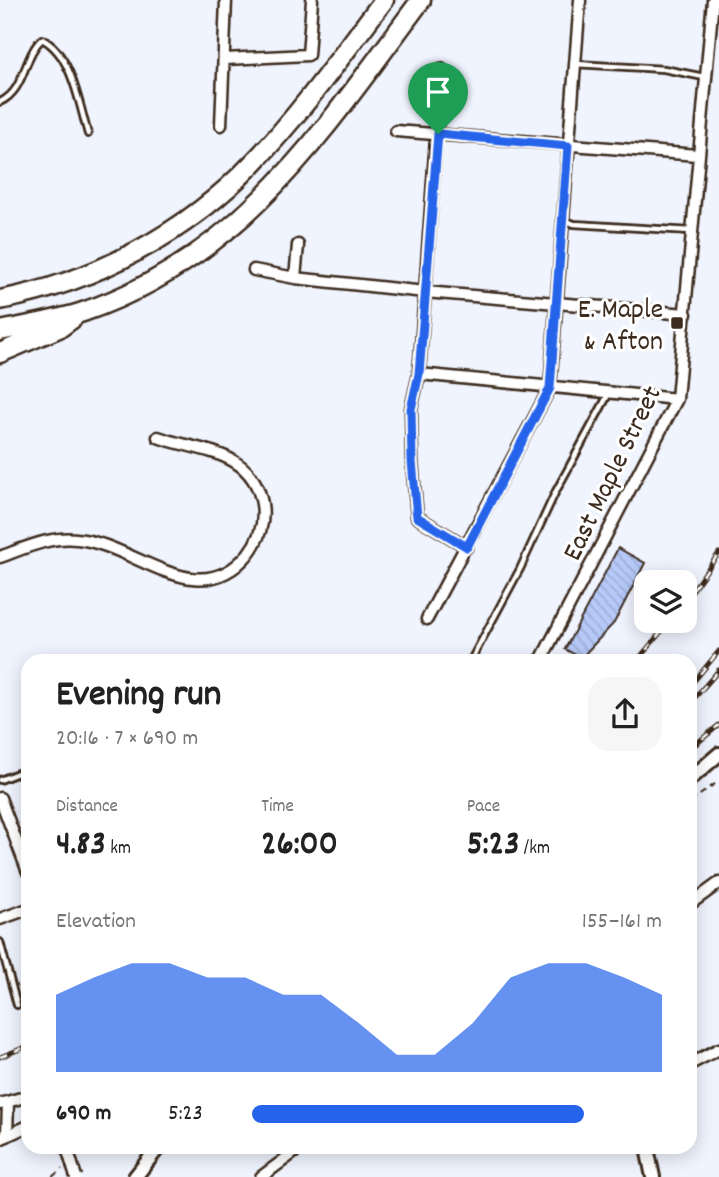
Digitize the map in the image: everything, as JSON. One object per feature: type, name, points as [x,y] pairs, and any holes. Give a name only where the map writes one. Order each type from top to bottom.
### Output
[{"type":"highway","points":[[0,300],[61,284],[108,266],[153,242],[193,216],[243,173],[285,129],[384,0]]},
{"type":"highway","points":[[0,331],[81,312],[162,275],[220,237],[251,211],[312,145],[421,0]]},
{"type":"highway","points":[[0,354],[61,327],[81,312]]},
{"type":"main road","points":[[697,773],[719,754]]},
{"type":"main road","points":[[135,1177],[153,1154]]},
{"type":"main road","points":[[647,1154],[653,1177]]},
{"type":"street","points":[[221,125],[226,0]]},
{"type":"street","points":[[225,59],[308,55],[312,0]]},
{"type":"street","points":[[426,619],[550,388],[580,0]]},
{"type":"street","name":"East Maple Street","points":[[544,654],[677,399],[713,0]]},
{"type":"street","points":[[441,69],[419,374],[411,409],[412,461],[417,517],[467,547]]},
{"type":"street","points":[[396,131],[697,155]]},
{"type":"street","points":[[295,278],[298,245]]},
{"type":"street","points":[[254,270],[295,278],[425,292],[686,314]]},
{"type":"street","points":[[419,374],[677,399]]},
{"type":"street","points":[[0,557],[39,543],[77,539],[106,546],[186,578],[208,579],[234,568],[252,549],[259,534],[262,507],[255,483],[247,471],[226,456],[158,436]]},
{"type":"street","points":[[0,798],[21,854]]},
{"type":"street","points":[[697,899],[719,883]]},
{"type":"street","points":[[0,919],[21,912]]},
{"type":"street","points":[[697,1060],[719,1049]]},
{"type":"street","points":[[21,1098],[4,1103],[3,1137],[21,1129]]},
{"type":"street","points":[[69,1154],[76,1177]]},
{"type":"street","points":[[261,1177],[292,1154]]},
{"type":"lane","points":[[0,102],[9,97],[22,80],[35,46],[42,39],[52,44],[69,74],[88,134]]},
{"type":"lane","points":[[575,64],[664,69],[705,77]]},
{"type":"lane","points":[[563,220],[574,224],[693,231]]},
{"type":"lane","points":[[474,654],[608,394]]},
{"type":"lane","points":[[0,780],[21,772]]},
{"type":"lane","points":[[0,942],[17,1005]]},
{"type":"path","points":[[697,797],[719,781]]},
{"type":"building","points":[[618,548],[645,563],[641,570],[634,570],[634,584],[614,623],[585,654],[574,654],[565,649]]},
{"type":"railway","points":[[697,584],[719,553]]},
{"type":"railway","points":[[643,654],[660,633]]},
{"type":"railway","points":[[697,678],[719,651]]},
{"type":"railway","points":[[697,695],[719,670]]},
{"type":"railway","points":[[697,743],[719,725]]},
{"type":"railway","points":[[0,1057],[21,1049]]},
{"type":"place","name":"E. Maple & Afton","points":[[677,323]]},
{"type":"route","points":[[438,134],[568,146],[550,388],[467,547],[417,517],[412,461],[411,409],[419,374],[438,134]]}]
